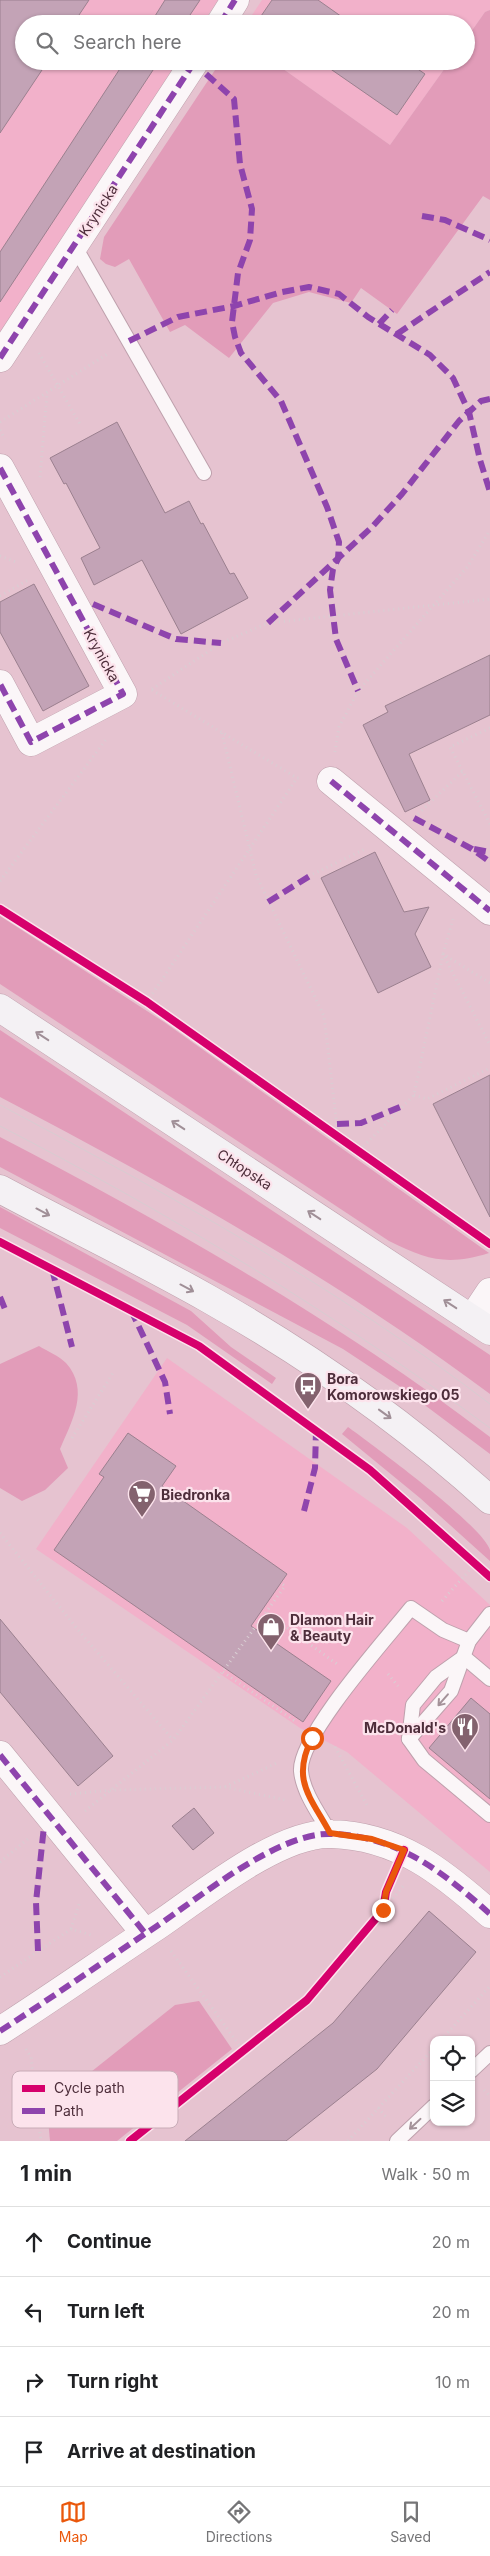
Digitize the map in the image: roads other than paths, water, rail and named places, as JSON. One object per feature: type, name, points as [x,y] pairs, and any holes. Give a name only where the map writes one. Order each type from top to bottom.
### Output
[{"type":"main road","name":"Chłopska","points":[[0,1008],[481,1325]]},
{"type":"main road","points":[[0,1190],[206,1298],[254,1326],[396,1421],[490,1500]]},
{"type":"street","points":[[226,15],[235,0]]},
{"type":"street","name":"Krynicka","points":[[0,358],[189,70]]},
{"type":"street","name":"Krynicka","points":[[0,468],[123,694],[31,742],[0,684]]},
{"type":"street","points":[[330,781],[490,911]]},
{"type":"street","points":[[481,1325],[490,1292]]},
{"type":"street","points":[[0,1755],[136,1939]]},
{"type":"street","points":[[5,2028],[248,1864],[325,1824],[404,1850],[451,1879],[490,1914]]},
{"type":"lane","points":[[74,245],[204,473]]},
{"type":"lane","points":[[325,1824],[303,1783],[301,1771],[306,1750],[319,1726],[356,1677],[411,1608],[443,1630],[469,1641]]},
{"type":"lane","points":[[409,1740],[451,1691],[469,1641],[490,1614]]},
{"type":"lane","points":[[464,1657],[490,1679]]},
{"type":"lane","points":[[464,1657],[436,1677],[413,1705],[409,1740],[424,1760],[490,1815]]},
{"type":"lane","points":[[475,2067],[490,2053]]},
{"type":"lane","points":[[397,2141],[430,2110]]},
{"type":"tram line","points":[[0,1105],[127,1173],[251,1244],[373,1321],[432,1361],[490,1404]]},
{"type":"tram line","points":[[0,1126],[127,1194],[251,1267],[372,1345],[490,1428]]},
{"type":"place","name":"Bora Komorowskiego 05","points":[[308,1410]]},
{"type":"place","name":"Biedronka","points":[[142,1518]]},
{"type":"place","name":"DIamon Hair & Beauty","points":[[271,1651]]},
{"type":"place","name":"McDonald's","points":[[465,1751]]}]
